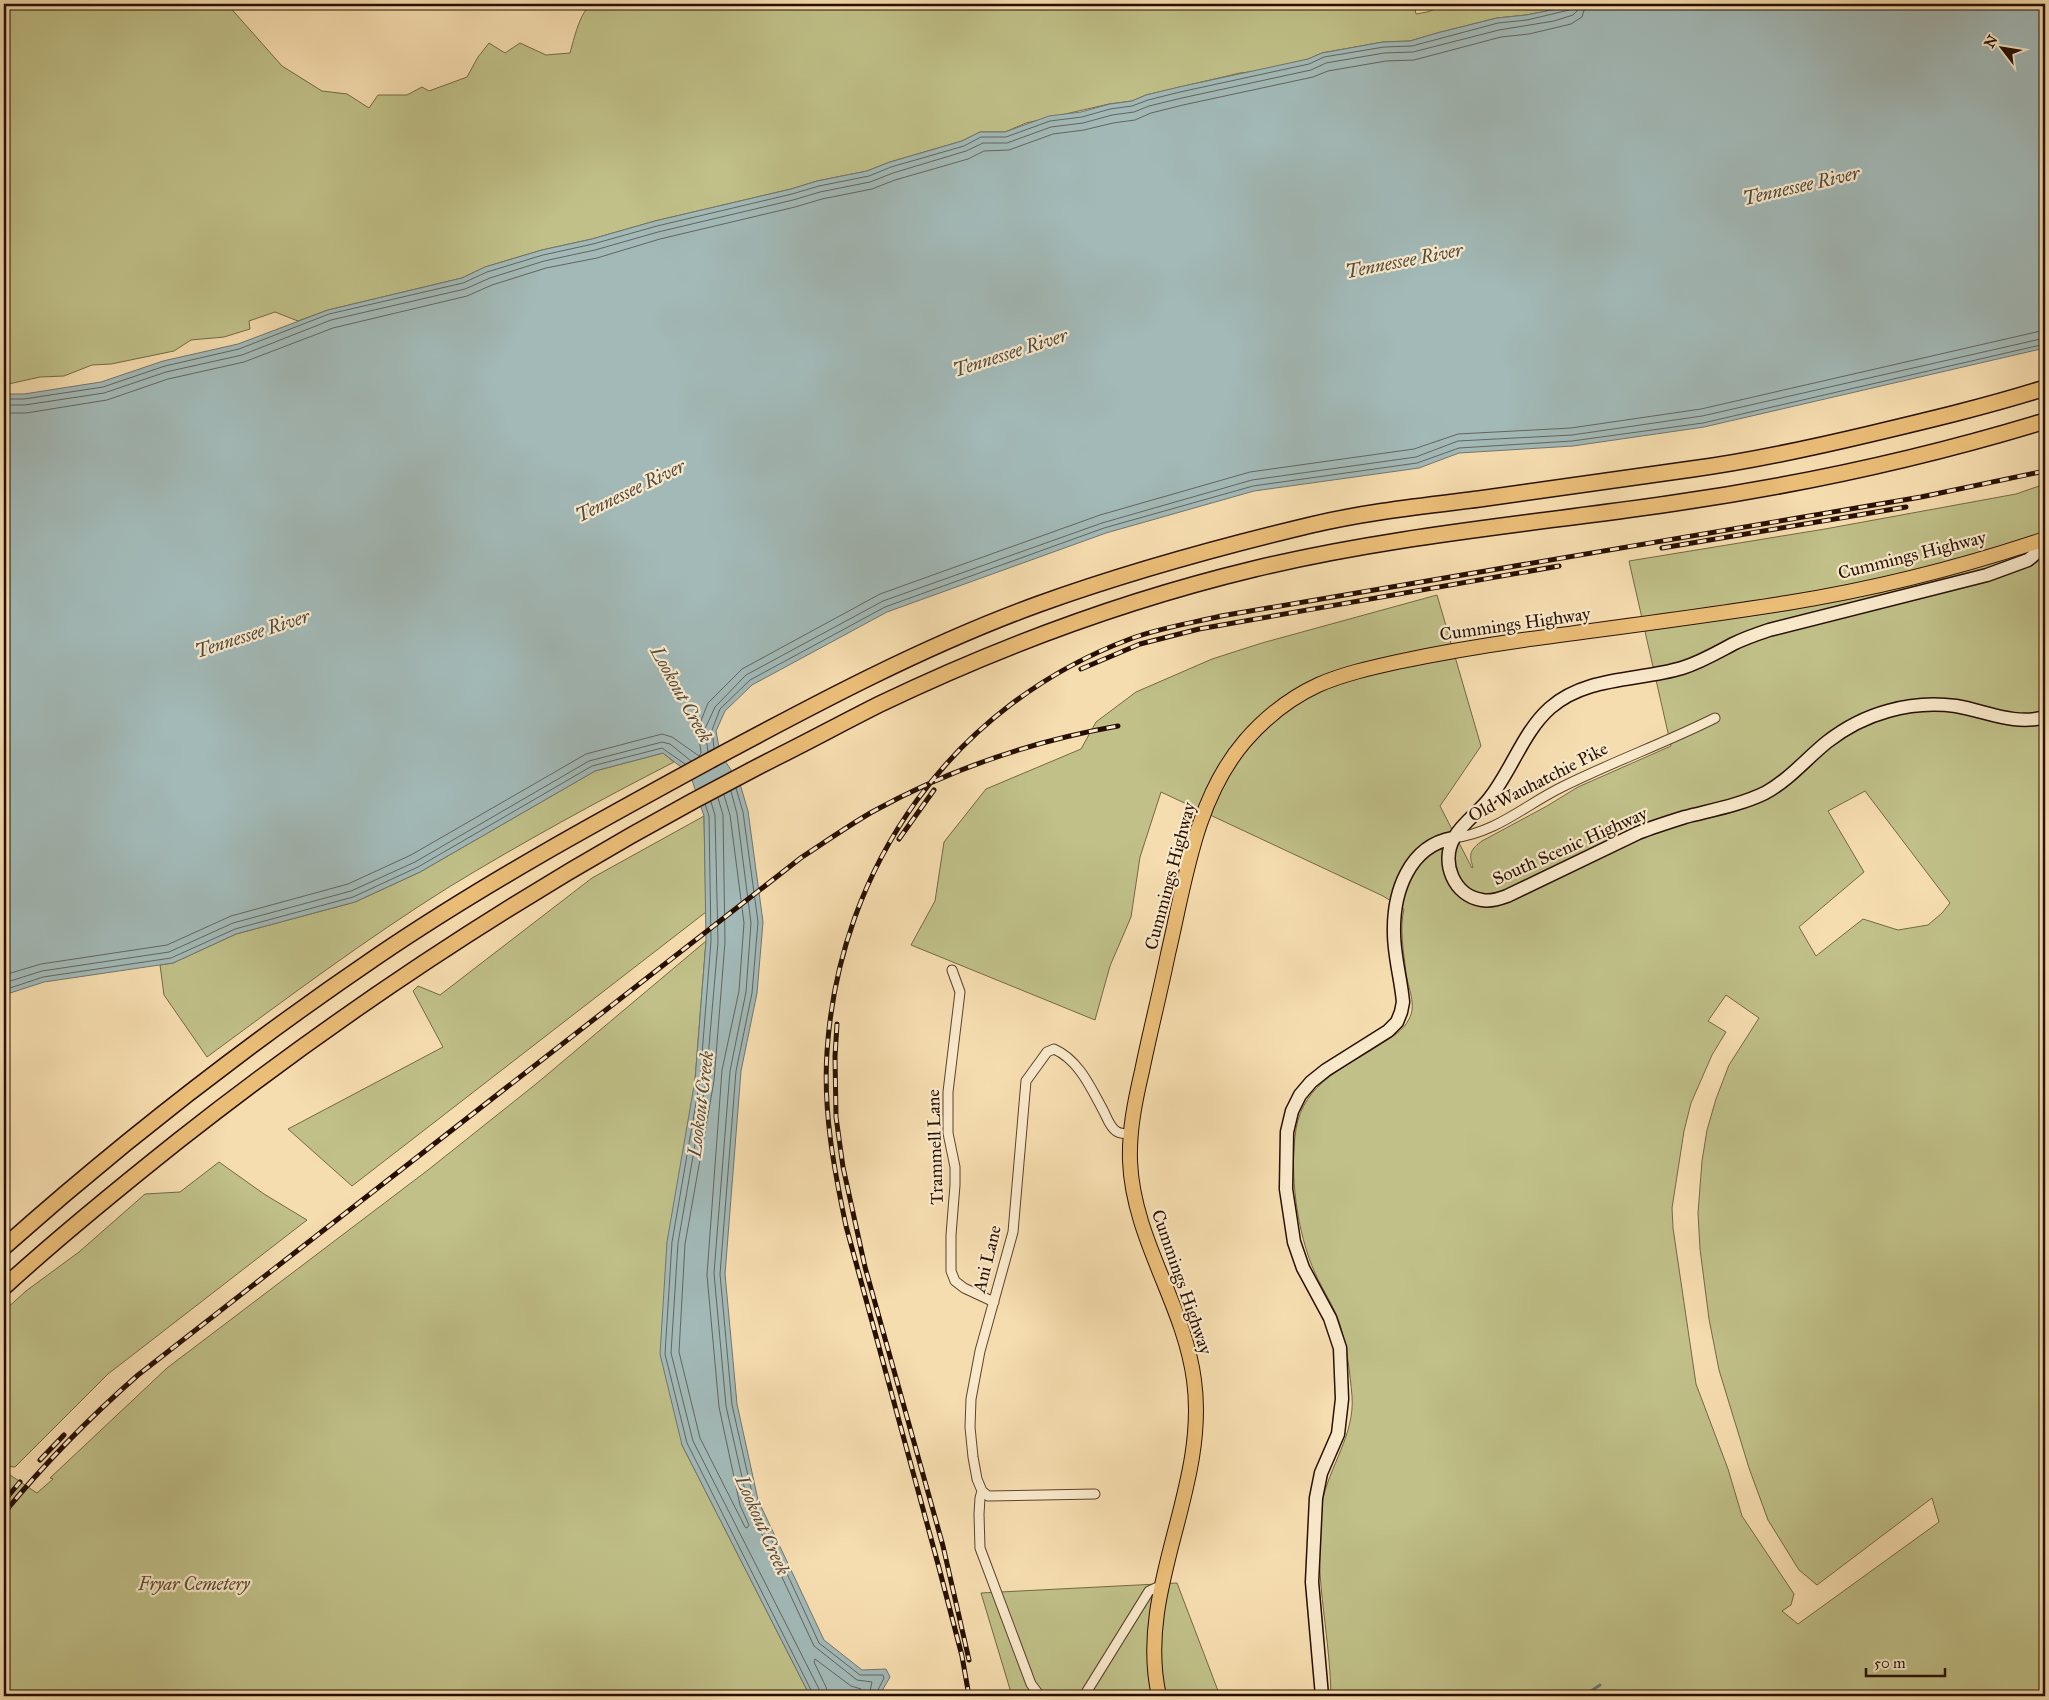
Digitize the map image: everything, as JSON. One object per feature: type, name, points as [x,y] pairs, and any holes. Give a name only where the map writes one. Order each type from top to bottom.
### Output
[{"type":"highway","points":[[4,1247],[110,1156],[230,1062],[366,964],[483,889],[656,790],[744,742],[954,638],[1034,606],[1129,573],[1228,545],[1320,523],[1412,507],[1702,468],[1814,447],[1917,423],[2045,388]]},
{"type":"highway","points":[[4,1287],[34,1259],[133,1176],[236,1095],[314,1037],[486,921],[588,859],[671,812],[882,703],[980,660],[1087,618],[1181,588],[1255,569],[1346,549],[1674,503],[1793,483],[1911,456],[2045,421]]},
{"type":"main road","points":[[1453,838],[1490,798],[1533,727],[1550,708],[1568,695],[1585,688],[1682,668],[1702,661],[1735,643],[1769,630],[1987,575],[2028,560],[2034,555],[2041,541]]},
{"type":"main road","name":"Cummings Highway","points":[[1159,1696],[1154,1674],[1154,1640],[1162,1585],[1193,1458],[1197,1407],[1193,1372],[1182,1329],[1147,1240],[1135,1202],[1130,1157],[1132,1117],[1201,818],[1210,795],[1234,756],[1256,730],[1282,706],[1317,686],[1366,669],[1461,650],[1793,602],[1956,566],[2041,541]]},
{"type":"main road","name":"South Scenic Highway","points":[[1453,838],[1449,858],[1450,870],[1460,890],[1483,901],[1496,900],[1638,833],[1749,800],[1765,793],[1786,779],[1838,735],[1862,721],[1887,711],[1914,706],[1938,705],[1954,706],[2018,720],[2045,717]]},
{"type":"main road","name":"Old Wauhatchie Pike","points":[[1322,1696],[1312,1582],[1316,1498],[1321,1473],[1338,1434],[1342,1399],[1340,1348],[1330,1318],[1303,1268],[1294,1242],[1286,1189],[1287,1132],[1292,1110],[1300,1095],[1311,1082],[1397,1022],[1403,1002],[1394,933],[1398,899],[1404,879],[1411,864],[1425,849],[1443,840],[1453,838]]},
{"type":"street","name":"Old Wauhatchie Pike","points":[[1453,838],[1472,836],[1492,828],[1560,788],[1715,718]]},
{"type":"street","name":"Trammell Lane","points":[[952,970],[960,992],[948,1092],[948,1133],[955,1176],[951,1271],[955,1281],[964,1288],[994,1302]]},
{"type":"street","name":"Ani Lane","points":[[982,1491],[977,1479],[973,1456],[970,1427],[971,1408],[980,1351],[1013,1232],[1026,1081],[1047,1052],[1054,1049],[1065,1054],[1091,1089],[1112,1127],[1117,1133],[1131,1134]]},
{"type":"street","points":[[1040,1696],[1031,1684],[980,1548],[980,1498],[982,1491],[988,1496],[1094,1494]]},
{"type":"street","points":[[1084,1696],[1149,1591],[1162,1585]]},
{"type":"green space","points":[[4,4],[227,4],[282,66],[322,91],[347,94],[369,108],[378,95],[407,95],[422,87],[429,91],[467,77],[478,57],[489,43],[505,53],[520,43],[546,55],[570,53],[581,19],[592,4],[1414,4],[1416,14],[1449,4],[1583,4],[1526,15],[1497,18],[1410,41],[1383,42],[1322,53],[1308,59],[1266,70],[1240,73],[1146,95],[1132,101],[1109,104],[1026,123],[1005,132],[980,132],[962,141],[890,162],[867,171],[817,181],[542,250],[485,267],[462,278],[328,310],[298,321],[275,312],[249,321],[250,329],[224,337],[191,340],[174,351],[111,364],[92,365],[64,376],[40,377],[4,385]]},
{"type":"green space","points":[[2045,484],[2045,1696],[1331,1696],[1320,1575],[1319,1527],[1325,1489],[1350,1424],[1352,1396],[1348,1361],[1339,1321],[1315,1273],[1303,1240],[1294,1183],[1294,1146],[1300,1113],[1317,1088],[1340,1069],[1397,1033],[1409,1019],[1412,1002],[1402,941],[1404,909],[1383,896],[1161,792],[1140,857],[1131,917],[1110,966],[1095,1020],[911,945],[935,901],[944,842],[986,789],[1081,749],[1096,722],[1136,692],[1212,659],[1262,643],[1437,595],[1481,746],[1440,806],[1472,868],[1472,852],[1482,841],[1578,787],[1671,746],[1629,561],[1825,529],[2016,494]],"holes":[[[1865,791],[1950,903],[1928,925],[1898,930],[1863,919],[1816,956],[1799,927],[1864,872],[1828,811]],[[1726,995],[1759,1018],[1729,1065],[1707,1130],[1702,1161],[1698,1213],[1700,1249],[1709,1319],[1719,1370],[1749,1468],[1768,1520],[1799,1570],[1817,1585],[1932,1498],[1939,1522],[1798,1624],[1782,1611],[1791,1605],[1794,1594],[1742,1516],[1728,1469],[1696,1384],[1673,1228],[1672,1208],[1684,1131],[1691,1103],[1712,1055],[1726,1032],[1708,1021]]]},
{"type":"green space","points":[[663,753],[674,762],[561,822],[449,887],[357,948],[207,1057],[164,995],[160,965],[173,963],[236,934],[355,902],[420,872],[595,771]]},
{"type":"green space","points":[[704,816],[706,912],[352,1186],[288,1129],[443,1047],[413,991],[418,986],[440,995],[592,878]]},
{"type":"green space","name":"Fryar Cemetery","points":[[706,941],[695,1080],[682,1445],[810,1696],[4,1696],[4,1471],[37,1493],[53,1479],[50,1478],[167,1368],[428,1170],[536,1084]]},
{"type":"green space","points":[[219,1162],[264,1194],[307,1220],[108,1374],[15,1467],[4,1466],[4,1311],[26,1291],[79,1252],[145,1194],[180,1192]]},
{"type":"green space","points":[[1177,1583],[1220,1696],[1012,1696],[981,1593]]},
{"type":"water","points":[[1583,4],[2045,4],[2045,348],[1704,427],[1573,446],[1459,453],[1419,468],[1254,491],[1106,533],[887,612],[752,685],[725,711],[716,731],[720,753],[740,784],[748,811],[763,922],[757,993],[741,1071],[725,1274],[737,1404],[758,1500],[824,1640],[862,1670],[886,1669],[890,1677],[879,1696],[810,1696],[682,1445],[660,1354],[667,1242],[695,1080],[706,941],[704,816],[690,774],[663,753],[595,771],[420,872],[355,902],[236,934],[173,963],[44,982],[4,995],[4,394],[24,394],[101,382],[163,361],[238,344],[328,310],[462,278],[485,267],[542,250],[817,181],[867,171],[890,162],[962,141],[980,132],[1005,132],[1049,116],[1081,112],[1110,104],[1132,101],[1146,95],[1179,87],[1308,59],[1322,53],[1383,42],[1410,41],[1497,18],[1526,15]]},
{"type":"waterway","points":[[1584,1696],[1600,1685]]},
{"type":"railway","points":[[969,1696],[962,1656],[938,1564],[846,1226],[837,1183],[828,1118],[826,1074],[836,983],[855,918],[882,857],[917,800],[960,749],[1010,705],[1067,668],[1130,639],[1164,629],[1221,616],[1921,497],[2045,471]]},
{"type":"railway","points":[[1662,548],[1906,507]]},
{"type":"railway","points":[[1081,669],[1140,644],[1199,629],[1559,566]]},
{"type":"railway","points":[[4,1513],[68,1441],[138,1375],[802,857],[872,812],[961,770],[1054,740],[1118,726]]},
{"type":"railway","points":[[899,839],[934,790]]},
{"type":"railway","points":[[837,1024],[835,1056],[836,1117],[843,1167],[865,1267],[943,1546],[969,1660]]},
{"type":"railway","points":[[40,1460],[64,1435]]},
{"type":"railway","points":[[4,1501],[20,1482]]},
{"type":"water label","name":"Tennessee River","points":[[1801,185]]},
{"type":"water label","name":"Tennessee River","points":[[1404,260]]},
{"type":"water label","name":"Tennessee River","points":[[1010,352]]},
{"type":"water label","name":"Tennessee River","points":[[630,490]]},
{"type":"water label","name":"Tennessee River","points":[[252,633]]},
{"type":"water label","name":"Lookout Creek","points":[[682,694]]},
{"type":"water label","name":"Lookout Creek","points":[[700,1104]]},
{"type":"water label","name":"Lookout Creek","points":[[763,1525]]}]
